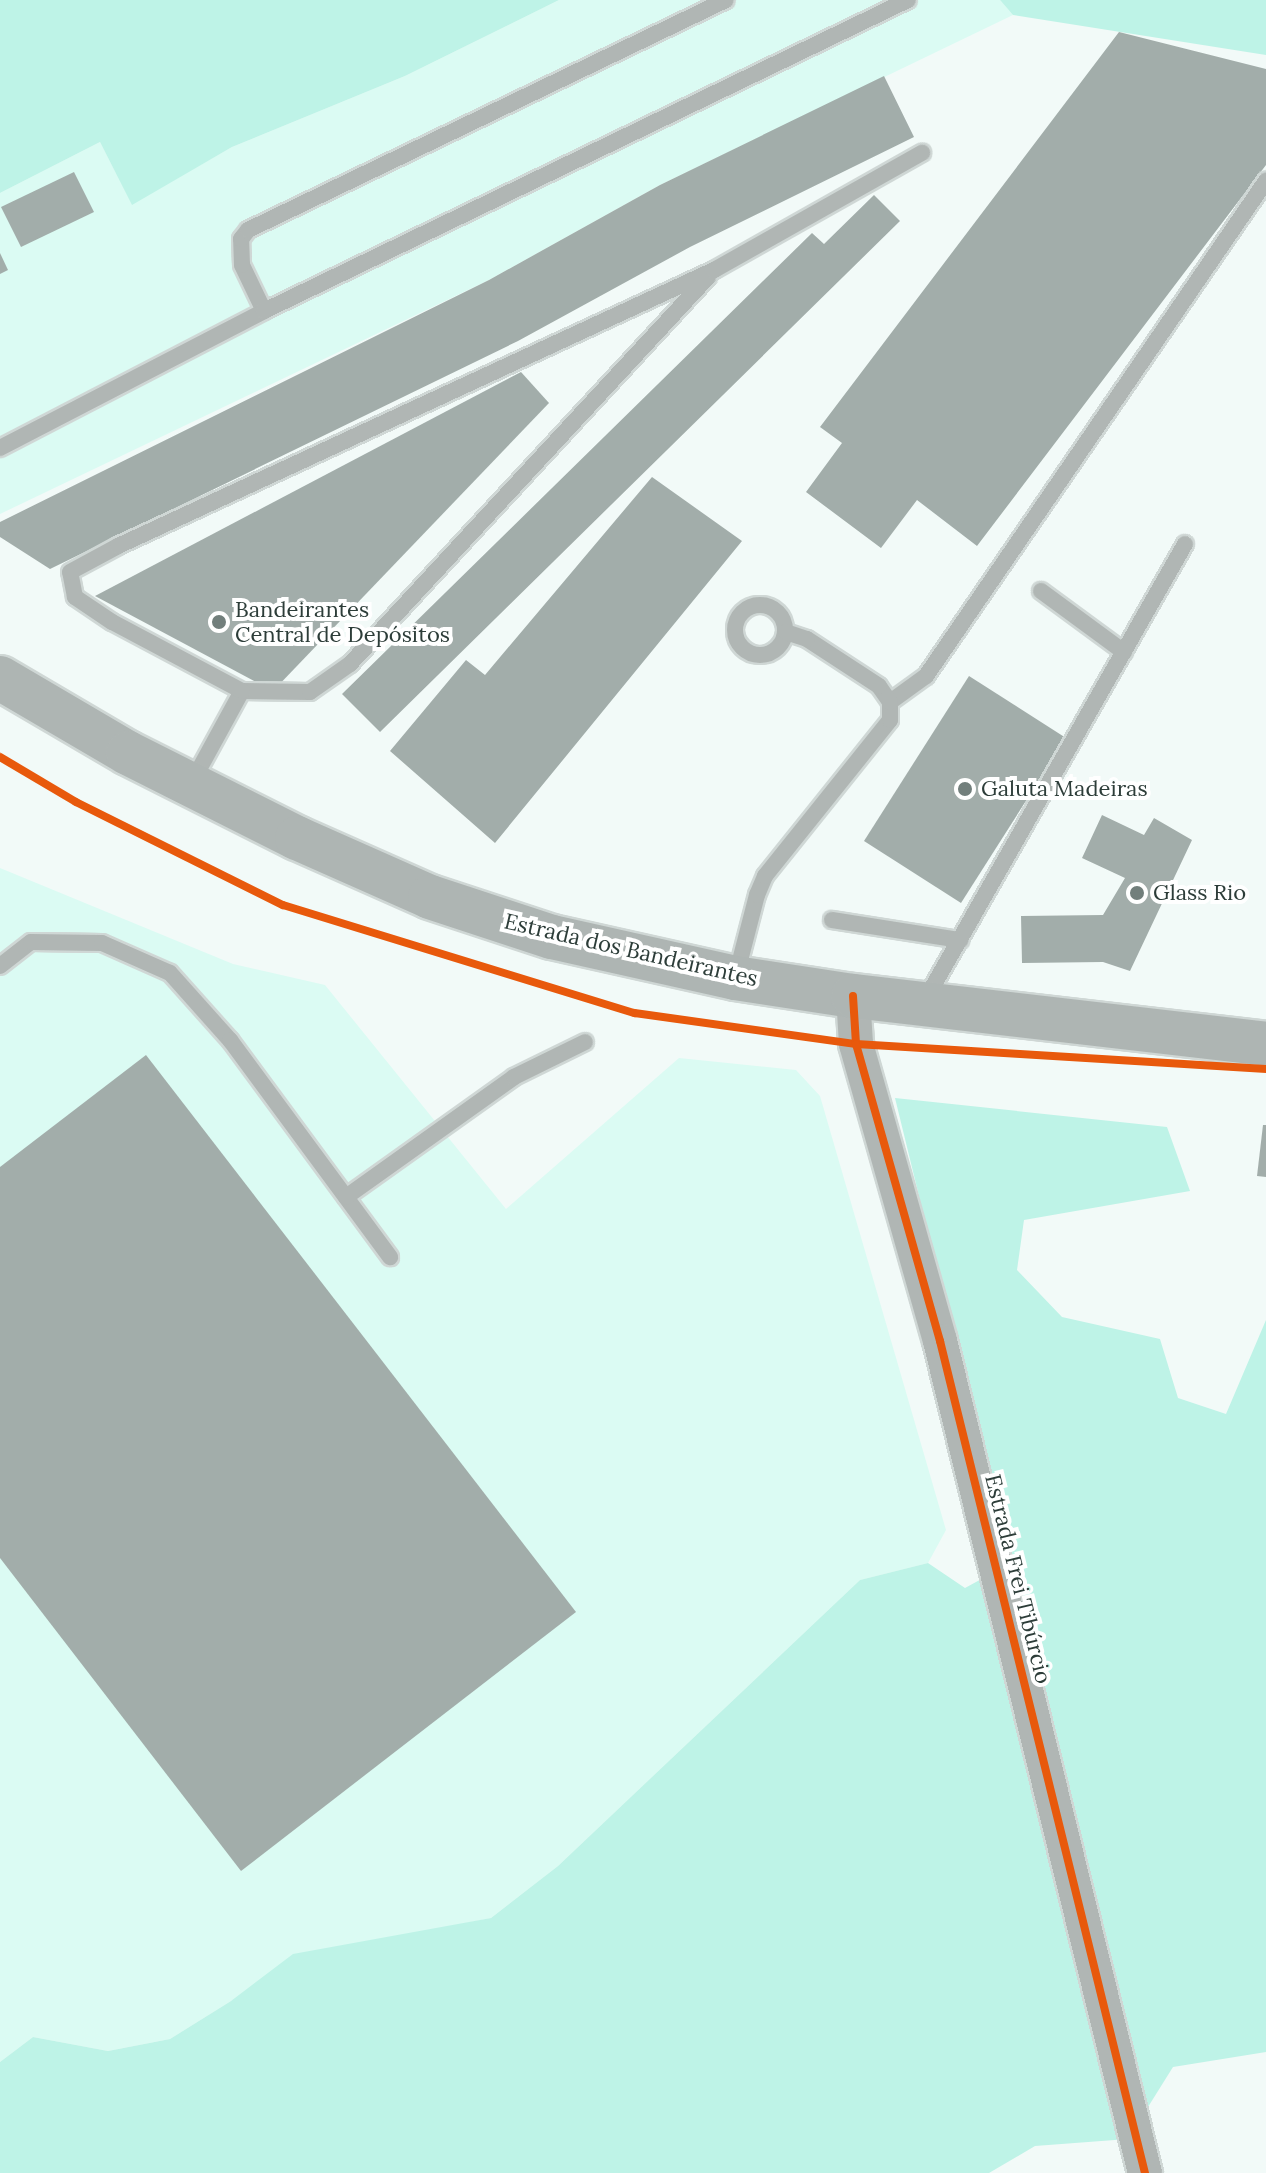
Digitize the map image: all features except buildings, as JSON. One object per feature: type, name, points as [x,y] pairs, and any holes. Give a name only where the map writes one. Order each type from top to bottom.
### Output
[{"type":"main road","name":"Estrada dos Bandeirantes","points":[[0,678],[128,753],[191,785],[430,897],[552,937],[735,978],[853,996],[1266,1044]]},
{"type":"street","name":"Estrada Frei Tibúrcio","points":[[853,996],[856,1044],[940,1341],[1145,2173]]},
{"type":"lane","points":[[264,311],[242,265],[241,239],[248,230],[726,0]]},
{"type":"lane","points":[[0,448],[264,311],[908,0]]},
{"type":"lane","points":[[714,270],[350,664],[310,692],[242,691],[112,622],[75,597],[70,572],[118,546],[714,270],[922,153]]},
{"type":"lane","points":[[890,702],[926,676],[1266,181]]},
{"type":"lane","points":[[924,1004],[1185,544]]},
{"type":"lane","points":[[1041,591],[1124,652]]},
{"type":"lane","points":[[735,978],[765,876],[890,720],[890,702],[879,686],[807,639],[786,632]]},
{"type":"lane","points":[[191,785],[242,691]]},
{"type":"lane","points":[[832,920],[960,940]]},
{"type":"lane","points":[[0,966],[31,942],[102,943],[170,973],[230,1040],[390,1257]]},
{"type":"lane","points":[[346,1197],[514,1077],[585,1042]]},
{"type":"shaded area","points":[[0,0],[559,0],[405,76],[232,147],[132,205],[100,142],[0,193]]},
{"type":"shaded area","points":[[559,0],[1000,0],[1013,15],[660,185],[489,280],[0,514],[0,193],[100,142],[132,204],[232,147],[405,76]]},
{"type":"shaded area","points":[[1000,0],[1266,0],[1266,55],[1013,15]]},
{"type":"shaded area","points":[[0,868],[233,964],[325,985],[506,1209],[679,1058],[796,1070],[820,1096],[946,1530],[928,1563],[860,1580],[558,1866],[491,1918],[412,1934],[231,2001],[170,2039],[108,2051],[33,2037],[0,2062]]},
{"type":"shaded area","points":[[895,1098],[1167,1127],[1190,1191],[1024,1220],[1017,1270],[1062,1317],[1160,1339],[1178,1398],[1226,1414],[1266,1320],[1266,2052],[1173,2067],[1128,2139],[1035,2146],[989,2173],[0,2173],[0,2062],[33,2037],[108,2051],[170,2039],[231,2001],[293,1954],[491,1918],[558,1866],[860,1580],[928,1563],[965,1588],[1009,1564]]},
{"type":"cycle path","points":[[0,757],[76,802],[283,905],[635,1013],[856,1044],[1266,1069]]},
{"type":"cycle path","points":[[853,996],[856,1044],[940,1341],[1145,2173]]},
{"type":"place","name":"Bandeirantes Central de Depósitos","points":[[219,622]]},
{"type":"place","name":"Galuta Madeiras","points":[[965,789]]},
{"type":"place","name":"Glass Rio","points":[[1137,893]]}]
